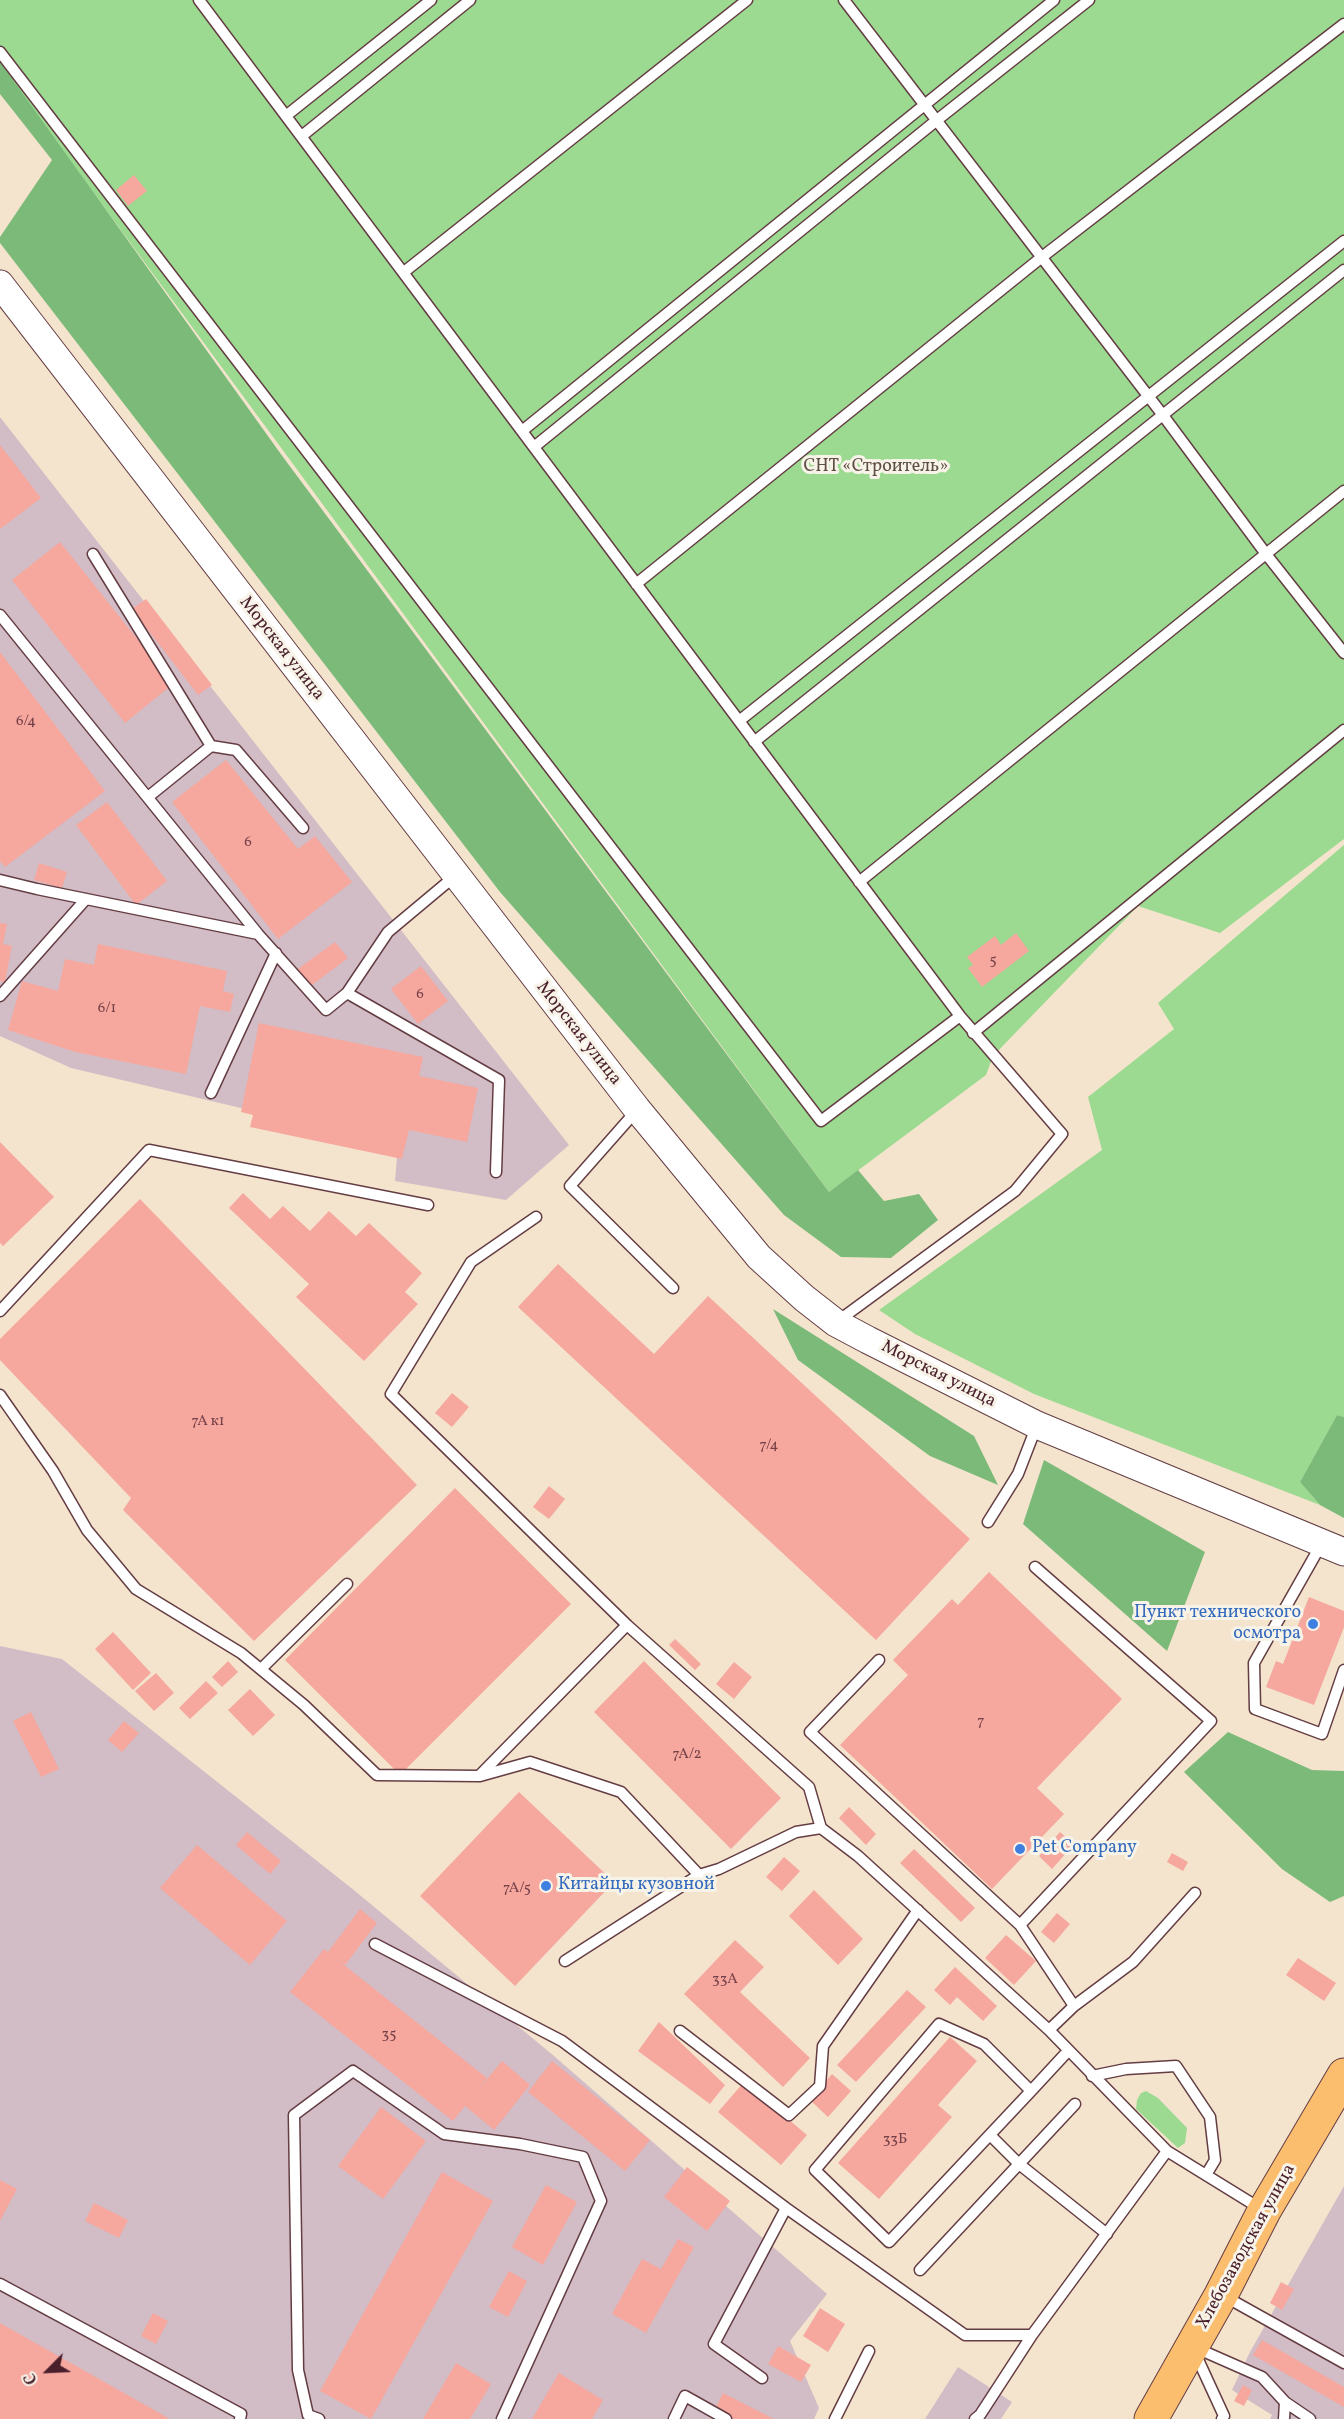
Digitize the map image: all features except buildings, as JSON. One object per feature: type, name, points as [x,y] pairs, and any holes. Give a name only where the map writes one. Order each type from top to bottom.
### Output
[{"type":"main road","name":"Хлебозаводская улица","points":[[1151,2419],[1221,2295],[1264,2211],[1344,2075]]},
{"type":"street","name":"Морская улица","points":[[0,284],[637,1110],[759,1257],[804,1298],[836,1323],[1037,1425],[1333,1548]]},
{"type":"lane","points":[[199,0],[303,135],[960,1016],[1062,1134],[1015,1191],[836,1323]]},
{"type":"lane","points":[[287,115],[431,0]]},
{"type":"lane","points":[[303,135],[470,0]]},
{"type":"lane","points":[[404,272],[747,0]]},
{"type":"lane","points":[[844,0],[1162,414],[1266,554],[1344,652]]},
{"type":"lane","points":[[522,431],[1054,0]]},
{"type":"lane","points":[[534,447],[937,120],[1089,0]]},
{"type":"lane","points":[[636,584],[1042,257],[1344,24]]},
{"type":"lane","points":[[0,52],[821,1121],[960,1016]]},
{"type":"lane","points":[[739,721],[1344,241]]},
{"type":"lane","points":[[754,742],[1344,270]]},
{"type":"lane","points":[[859,882],[1344,490]]},
{"type":"lane","points":[[93,554],[212,746]]},
{"type":"lane","points":[[0,615],[258,933],[326,1010],[347,993],[388,932],[455,876]]},
{"type":"lane","points":[[973,1033],[1344,730]]},
{"type":"lane","points":[[148,797],[212,746],[236,750],[303,828]]},
{"type":"lane","points":[[0,880],[258,933]]},
{"type":"lane","points":[[0,996],[86,899]]},
{"type":"lane","points":[[211,1093],[276,953]]},
{"type":"lane","points":[[347,993],[499,1080],[496,1172]]},
{"type":"lane","points":[[637,1110],[570,1186],[673,1288]]},
{"type":"lane","points":[[0,1311],[149,1150],[428,1205]]},
{"type":"lane","points":[[536,1217],[471,1262],[391,1394],[627,1625],[809,1787],[821,1828],[858,1856],[1049,2030],[1167,2151],[1264,2211]]},
{"type":"lane","points":[[0,1395],[53,1471],[87,1530],[136,1589],[241,1653],[304,1705],[377,1775],[479,1776],[530,1762],[621,1792],[699,1875]]},
{"type":"lane","points":[[988,1522],[1018,1474],[1037,1425]]},
{"type":"lane","points":[[1333,1548],[1254,1663],[1256,1709],[1322,1734],[1344,1670]]},
{"type":"lane","points":[[1020,1925],[1211,1721],[1035,1567]]},
{"type":"lane","points":[[261,1669],[347,1584]]},
{"type":"lane","points":[[479,1776],[627,1625]]},
{"type":"lane","points":[[879,1660],[810,1732],[1020,1925],[1074,2006]]},
{"type":"lane","points":[[566,1961],[699,1875],[719,1869],[796,1832],[821,1828]]},
{"type":"lane","points":[[1049,2030],[1074,2006],[1133,1962],[1195,1893]]},
{"type":"lane","points":[[680,2031],[789,2115],[820,2086],[823,2046],[918,1910]]},
{"type":"lane","points":[[375,1944],[561,2041],[786,2208],[965,2335],[1032,2335]]},
{"type":"lane","points":[[1031,2091],[984,2044],[939,2024],[815,2170],[890,2242],[990,2135],[1031,2091],[1068,2051]]},
{"type":"lane","points":[[1092,2076],[1126,2069],[1176,2066],[1210,2117],[1215,2160],[1206,2175]]},
{"type":"lane","points":[[319,2419],[308,2415],[298,2370],[294,2115],[352,2071],[444,2134],[520,2144],[583,2157],[602,2201],[502,2419]]},
{"type":"lane","points":[[920,2270],[1076,2104]]},
{"type":"lane","points":[[990,2135],[1019,2164],[1107,2234]]},
{"type":"lane","points":[[975,2419],[980,2415],[1032,2335],[1167,2151]]},
{"type":"lane","points":[[762,2378],[714,2344],[786,2208]]},
{"type":"lane","points":[[0,2284],[241,2414],[240,2419]]},
{"type":"lane","points":[[1221,2295],[1344,2363]]},
{"type":"lane","points":[[1192,2347],[1262,2377],[1284,2403],[1310,2419]]},
{"type":"lane","points":[[1192,2347],[1224,2416],[1222,2419]]},
{"type":"lane","points":[[835,2419],[870,2351]]},
{"type":"lane","points":[[674,2419],[686,2396],[726,2419]]},
{"type":"lane","points":[[1284,2403],[1284,2419]]},
{"type":"shaded area","points":[[0,417],[569,1145],[506,1200],[395,1181],[398,1145],[71,1068],[0,1036]]},
{"type":"shaded area","points":[[0,1646],[62,1659],[355,1891],[554,2056],[827,2294],[790,2341],[819,2408],[814,2419],[0,2419]]},
{"type":"shaded area","points":[[1344,2186],[1344,2419],[1270,2419],[1272,2415],[1232,2390],[1250,2352]]},
{"type":"shaded area","points":[[958,2367],[1012,2402],[1001,2419],[925,2419]]},
{"type":"green space","name":"СНТ «Строитель»","points":[[0,0],[1344,0],[1344,839],[1220,933],[1138,906],[993,1056],[986,1075],[829,1192],[0,66]]},
{"type":"green space","points":[[0,62],[283,457],[829,1192],[858,1170],[884,1201],[919,1194],[938,1220],[891,1258],[841,1257],[784,1215],[500,892],[0,243],[0,237],[52,160],[0,94]]},
{"type":"green space","points":[[1344,845],[1344,1417],[1337,1415],[1300,1482],[1320,1505],[1034,1394],[915,1334],[879,1310],[1102,1150],[1088,1097],[1174,1029],[1158,1003]]},
{"type":"green space","points":[[773,1309],[974,1436],[998,1485],[930,1456],[798,1360]]},
{"type":"green space","points":[[1337,1415],[1344,1417],[1344,1518],[1320,1505],[1300,1482]]},
{"type":"green space","points":[[1044,1460],[1205,1552],[1167,1651],[1023,1524]]},
{"type":"green space","points":[[1228,1732],[1312,1770],[1344,1771],[1344,1896],[1330,1902],[1282,1869],[1184,1772]]},
{"type":"green space","points":[[1146,2091],[1158,2098],[1187,2128],[1185,2143],[1178,2148],[1136,2109],[1137,2100],[1141,2093]]},
{"type":"place","name":"Пункт технического осмотра","points":[[1313,1624]]},
{"type":"place","name":"Pet Company","points":[[1020,1849]]},
{"type":"place","name":"Китайцы кузовной","points":[[546,1886]]}]
